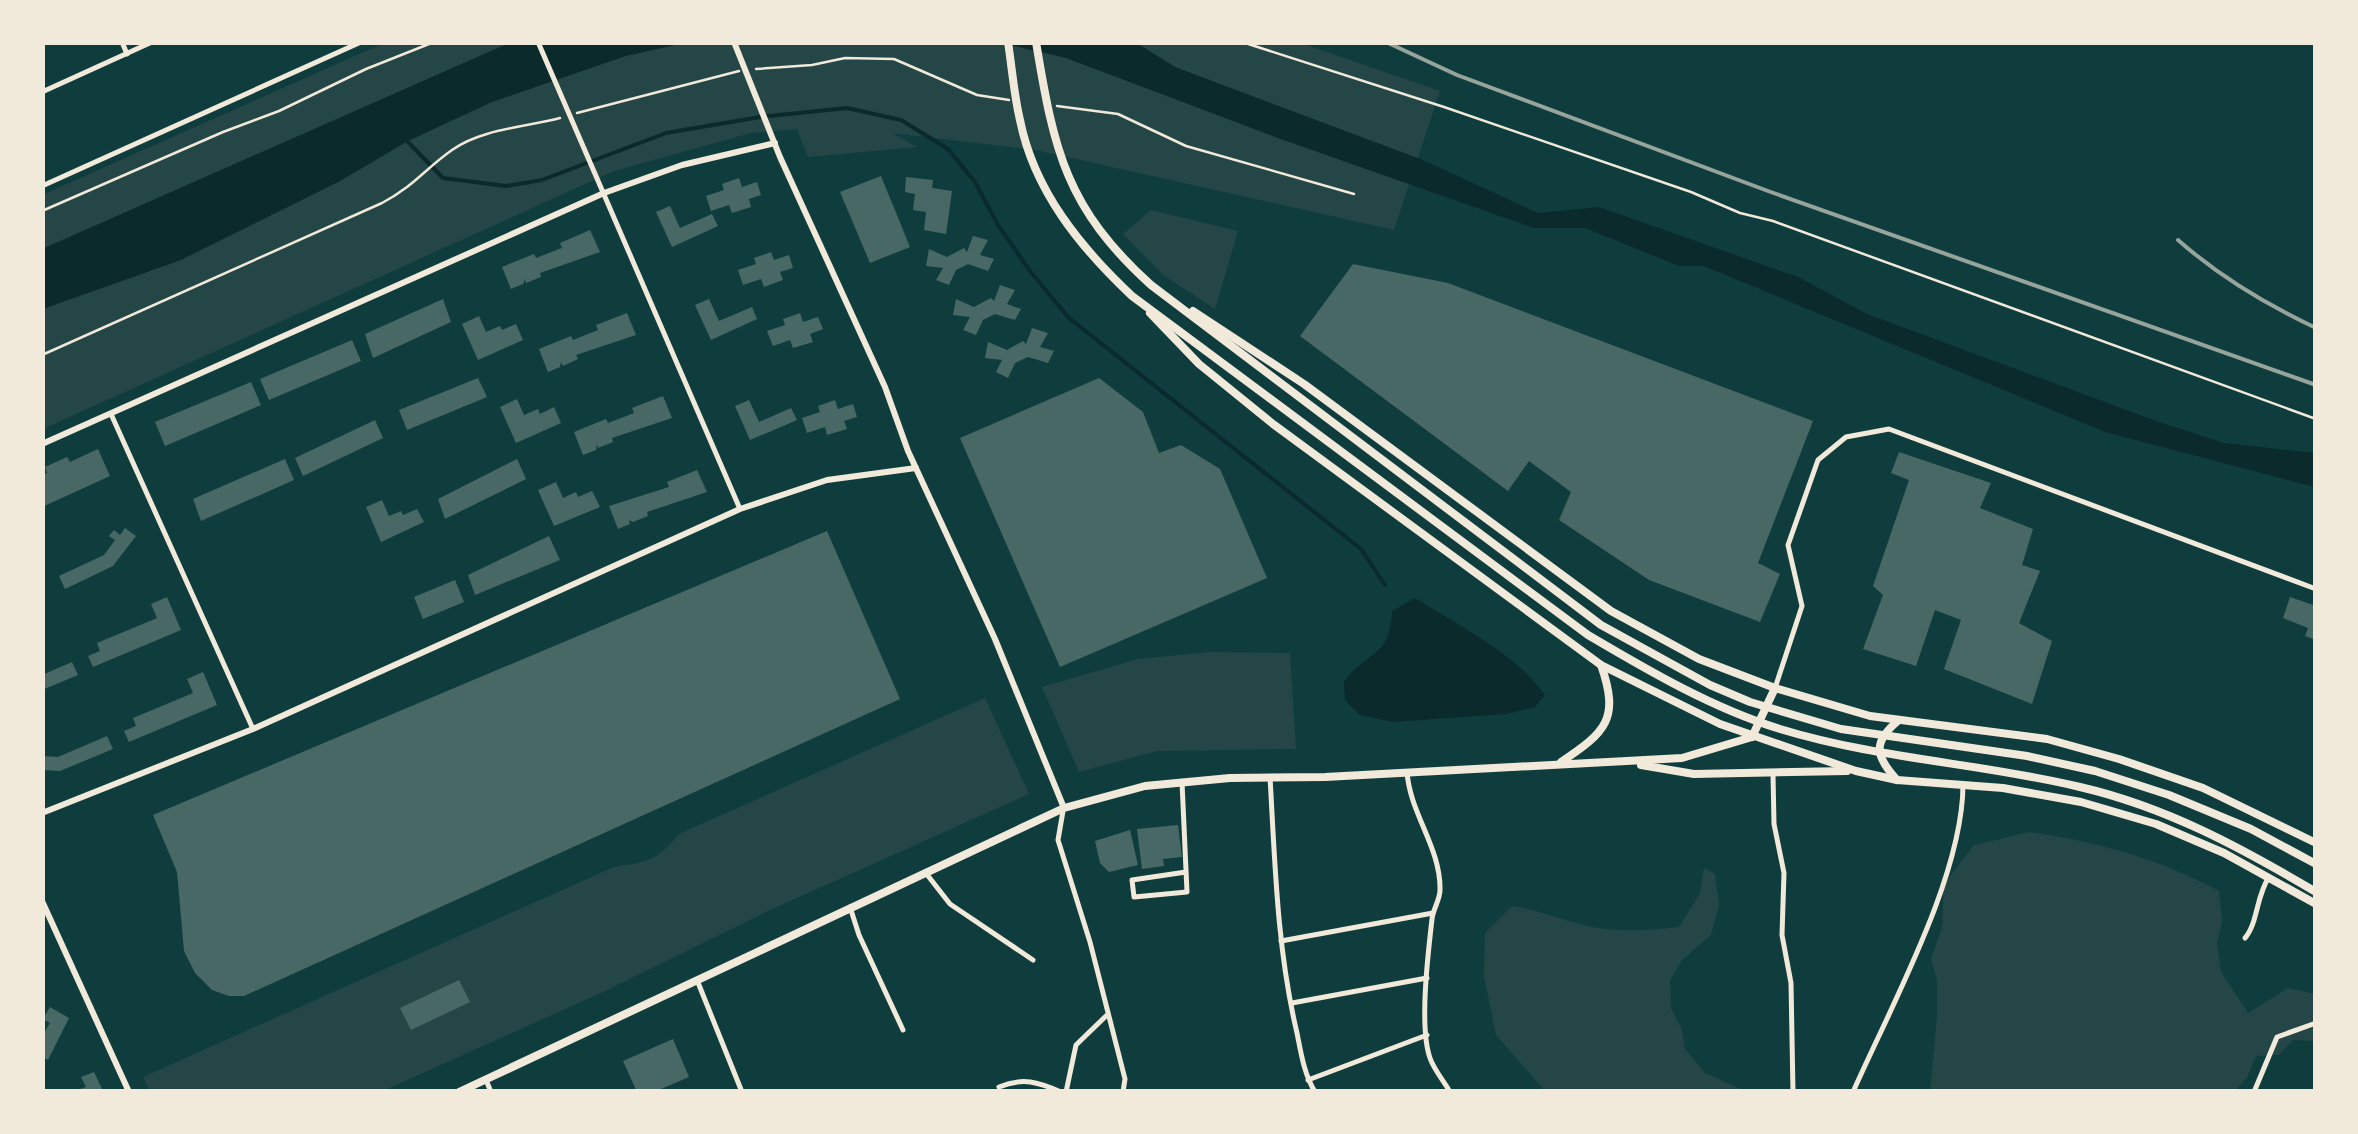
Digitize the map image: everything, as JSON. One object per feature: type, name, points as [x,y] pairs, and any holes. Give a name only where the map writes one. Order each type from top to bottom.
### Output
[{"type":"main road","points":[[1008,42],[1020,121],[1036,167],[1058,213],[1095,260],[1199,364],[1273,424],[1600,665],[1752,737],[1856,771],[1897,780],[1963,784],[2081,802],[2156,824],[2224,852],[2316,904]]},
{"type":"main road","points":[[1036,42],[1050,125],[1068,179],[1094,226],[1120,257],[1151,285],[1601,625],[1710,685],[1750,702],[1856,732],[2027,756],[2095,770],[2235,822],[2316,864]]},
{"type":"main road","points":[[1151,285],[1304,384],[1611,611],[1700,659],[1774,688],[1870,716],[2047,739],[2120,758],[2203,788],[2316,842]]},
{"type":"main road","points":[[1132,296],[1588,635],[1689,690],[1777,728],[1874,753],[2015,774],[2118,798],[2203,828],[2316,892]]},
{"type":"main road","points":[[1560,762],[1588,744],[1610,711],[1612,701],[1600,665]]},
{"type":"main road","points":[[459,1092],[1064,808],[1144,786],[1182,782],[1682,758],[1752,737],[1774,688]]},
{"type":"main road","points":[[1897,780],[1881,763],[1880,745],[1886,731],[1899,720]]},
{"type":"main road","points":[[1631,763],[1694,774],[1856,771]]},
{"type":"street","points":[[122,42],[127,54]]},
{"type":"street","points":[[42,92],[152,42]]},
{"type":"street","points":[[42,186],[360,42]]},
{"type":"street","points":[[538,42],[740,509]]},
{"type":"street","points":[[734,42],[1064,808],[1058,840],[1090,942],[1125,1079],[1123,1092]]},
{"type":"street","points":[[42,444],[604,193],[682,165],[776,143]]},
{"type":"street","points":[[111,414],[253,729]]},
{"type":"street","points":[[1774,688],[1802,606],[1788,545],[1818,460],[1846,437],[1888,429],[2316,589]]},
{"type":"street","points":[[42,814],[253,729],[740,509],[827,480],[916,468]]},
{"type":"street","points":[[1407,772],[1414,810],[1437,858],[1440,893],[1433,913],[1427,978],[1427,1036],[1430,1059],[1450,1092]]},
{"type":"street","points":[[1773,774],[1774,824],[1784,873],[1782,935],[1791,983],[1794,1092]]},
{"type":"street","points":[[1270,778],[1281,941],[1308,1080],[1315,1092]]},
{"type":"street","points":[[1182,782],[1187,892],[1134,897],[1132,880],[1186,872]]},
{"type":"street","points":[[1853,1092],[1930,918],[1954,851],[1963,784]]},
{"type":"street","points":[[925,872],[950,904],[1033,960]]},
{"type":"street","points":[[2245,938],[2251,931],[2258,893],[2269,876]]},
{"type":"street","points":[[42,902],[129,1092]]},
{"type":"street","points":[[850,907],[903,1030]]},
{"type":"street","points":[[1281,941],[1433,913]]},
{"type":"street","points":[[1291,1003],[1427,978]]},
{"type":"street","points":[[697,980],[742,1092]]},
{"type":"street","points":[[999,1087],[1034,1080],[1064,1092],[1076,1045],[1106,1016]]},
{"type":"street","points":[[2254,1092],[2277,1037],[2316,1023]]},
{"type":"street","points":[[1308,1080],[1427,1036]]},
{"type":"street","points":[[486,1080],[491,1092]]},
{"type":"path","points":[[42,211],[279,111],[366,68],[434,42]]},
{"type":"path","points":[[1242,42],[1675,186],[1740,213],[1773,221],[2316,419]]},
{"type":"path","points":[[576,114],[716,76],[845,58],[894,59],[977,95],[1014,102]]},
{"type":"path","points":[[1052,106],[1118,114],[1186,146],[1354,194]]},
{"type":"path","points":[[42,355],[294,244],[408,189],[454,148],[476,138],[561,118]]},
{"type":"shaded area","points":[[1298,42],[1440,91],[1394,230],[1036,150],[892,133],[917,147],[808,157],[797,129],[751,133],[614,171],[43,429],[42,195],[384,43]]},
{"type":"shaded area","points":[[509,43],[684,43],[626,56],[492,102],[408,141],[340,181],[181,260],[43,309],[42,249]]},
{"type":"shaded area","points":[[1001,43],[1137,43],[1175,67],[1423,160],[1538,213],[1599,207],[1798,277],[1867,314],[2159,422],[2224,443],[2315,453],[2315,487],[2105,432],[1704,266],[1679,266],[1585,228],[1534,228],[1066,58]]},
{"type":"shaded area","points":[[1151,210],[1238,231],[1215,309],[1162,274],[1123,234]]},
{"type":"shaded area","points":[[1415,598],[1502,653],[1545,695],[1535,707],[1506,714],[1393,722],[1360,715],[1345,700],[1344,682],[1382,646],[1392,611]]},
{"type":"shaded area","points":[[1210,652],[1290,653],[1296,749],[1157,751],[1079,772],[1042,687],[1138,659]]},
{"type":"shaded area","points":[[985,698],[1029,794],[770,910],[603,992],[383,1091],[150,1091],[143,1077],[614,867],[651,859],[679,834]]},
{"type":"shaded area","points":[[2029,832],[2127,853],[2219,891],[2222,921],[2217,943],[2221,972],[2248,1013],[2288,988],[2315,994],[2315,1041],[2293,1040],[2279,1055],[2256,1056],[2247,1077],[2235,1091],[1930,1092],[1937,1017],[1937,980],[1931,959],[1942,927],[1944,884],[1974,845]]},
{"type":"shaded area","points":[[1704,868],[1715,874],[1719,905],[1711,935],[1682,960],[1670,980],[1671,1008],[1682,1030],[1685,1049],[1705,1073],[1745,1091],[1545,1091],[1496,1035],[1484,976],[1485,933],[1512,906],[1598,928],[1679,927],[1700,893]]},
{"type":"building","points":[[881,176],[910,247],[870,263],[840,192]]},
{"type":"building","points":[[906,177],[933,180],[932,188],[952,191],[946,234],[924,230],[926,212],[913,210],[915,194],[905,192]]},
{"type":"building","points":[[739,178],[742,187],[757,182],[761,195],[749,199],[751,207],[732,213],[729,205],[711,211],[706,196],[724,190],[722,184]]},
{"type":"building","points":[[670,206],[680,228],[712,214],[718,226],[672,247],[656,212]]},
{"type":"building","points":[[590,230],[600,252],[540,273],[541,277],[526,283],[525,279],[511,289],[502,267],[562,248],[560,243]]},
{"type":"building","points":[[973,236],[988,240],[980,255],[994,259],[988,271],[968,264],[956,270],[949,285],[936,280],[943,268],[926,266],[929,249],[947,257],[964,248],[967,252]]},
{"type":"building","points":[[771,252],[774,260],[789,255],[793,268],[780,272],[783,280],[764,287],[761,279],[743,285],[738,270],[756,264],[754,258]]},
{"type":"building","points":[[1353,264],[1448,283],[1813,421],[1758,563],[1780,574],[1760,622],[1649,580],[1559,520],[1571,492],[1529,461],[1508,491],[1300,336]]},
{"type":"building","points":[[1000,285],[1015,290],[1007,304],[1021,309],[1015,320],[995,314],[983,320],[976,335],[963,330],[970,317],[953,315],[956,299],[974,307],[991,298],[994,301]]},
{"type":"building","points":[[443,299],[451,322],[373,358],[365,334]]},
{"type":"building","points":[[709,299],[719,321],[752,307],[757,319],[711,340],[695,305]]},
{"type":"building","points":[[627,313],[636,335],[576,355],[578,359],[563,366],[561,362],[560,367],[548,372],[539,349],[598,330],[596,325]]},
{"type":"building","points":[[800,313],[803,322],[818,317],[823,329],[810,334],[813,342],[793,348],[790,340],[773,346],[767,331],[785,325],[783,319]]},
{"type":"building","points":[[479,316],[486,332],[516,324],[523,340],[478,360],[462,324]]},
{"type":"building","points":[[1032,328],[1048,333],[1040,347],[1054,351],[1048,363],[1028,357],[1015,363],[1008,378],[996,372],[1002,360],[985,358],[988,342],[1007,350],[1023,341],[1026,344]]},
{"type":"building","points":[[352,340],[361,361],[269,400],[260,379]]},
{"type":"building","points":[[478,378],[487,397],[407,430],[399,410]]},
{"type":"building","points":[[1099,378],[1143,412],[1159,453],[1181,445],[1220,469],[1267,578],[1060,667],[960,438]]},
{"type":"building","points":[[251,382],[261,405],[165,446],[155,422]]},
{"type":"building","points":[[663,396],[672,418],[612,438],[613,442],[598,448],[597,444],[596,450],[583,455],[574,432],[634,413],[632,408]]},
{"type":"building","points":[[517,399],[524,415],[538,409],[540,414],[554,407],[561,423],[516,443],[500,407]]},
{"type":"building","points":[[749,400],[759,422],[791,408],[797,420],[750,440],[735,406]]},
{"type":"building","points":[[835,400],[838,409],[853,404],[857,417],[844,421],[847,429],[827,435],[825,427],[807,433],[802,418],[820,412],[818,406]]},
{"type":"building","points":[[375,420],[383,438],[303,476],[295,458]]},
{"type":"building","points":[[98,449],[110,476],[42,507],[45,467],[67,457],[70,462]]},
{"type":"building","points":[[1899,452],[1991,483],[1980,508],[2033,529],[2022,565],[2040,571],[2019,623],[2052,641],[2032,704],[1944,669],[1961,620],[1935,610],[1916,666],[1863,649],[1883,595],[1873,586],[1909,480],[1891,473]]},
{"type":"building","points":[[285,459],[294,480],[201,521],[193,499]]},
{"type":"building","points":[[517,459],[526,479],[445,519],[438,499]]},
{"type":"building","points":[[697,470],[707,492],[647,512],[648,516],[629,520],[630,524],[618,529],[609,506],[669,487],[667,482]]},
{"type":"building","points":[[556,482],[563,498],[592,491],[600,507],[554,526],[538,490]]},
{"type":"building","points":[[382,500],[389,516],[417,509],[424,522],[381,542],[366,507]]},
{"type":"building","points":[[125,528],[136,536],[113,566],[65,589],[59,576],[104,555],[115,540],[109,536],[114,530],[120,535]]},
{"type":"building","points":[[827,531],[900,699],[244,996],[212,990],[195,973],[184,951],[177,872],[153,815]]},
{"type":"building","points":[[549,536],[560,560],[475,595],[468,575]]},
{"type":"building","points":[[455,580],[464,602],[423,619],[414,597]]},
{"type":"building","points":[[167,597],[181,630],[93,667],[88,656],[100,651],[97,643],[157,618],[151,604]]},
{"type":"building","points":[[2290,597],[2316,606],[2316,640],[2305,636],[2308,628],[2283,618]]},
{"type":"building","points":[[72,662],[78,675],[42,690],[42,675]]},
{"type":"building","points":[[203,672],[217,705],[129,742],[124,731],[136,726],[133,718],[193,693],[187,679]]},
{"type":"building","points":[[107,736],[113,749],[60,771],[42,770],[42,756],[58,757]]},
{"type":"building","points":[[1178,825],[1182,857],[1163,859],[1164,866],[1142,869],[1137,829]]},
{"type":"building","points":[[1130,830],[1138,865],[1109,872],[1100,863],[1095,841]]},
{"type":"building","points":[[459,980],[470,1002],[411,1030],[400,1008]]},
{"type":"building","points":[[50,1007],[69,1018],[48,1060],[42,1057],[42,1036],[50,1023],[43,1019]]},
{"type":"building","points":[[673,1039],[689,1077],[654,1092],[637,1092],[623,1061]]},
{"type":"building","points":[[94,1072],[103,1091],[74,1091],[86,1087],[81,1077]]},
{"type":"waterway","points":[[405,139],[443,178],[506,186],[542,180],[666,133],[760,117],[847,108],[901,120],[948,149],[975,182],[998,225],[1030,271],[1069,318],[1361,549],[1385,585]]},
{"type":"railway","points":[[1386,42],[1457,75],[1768,191],[2316,385]]},
{"type":"railway","points":[[2178,240],[2244,289],[2316,328]]}]
